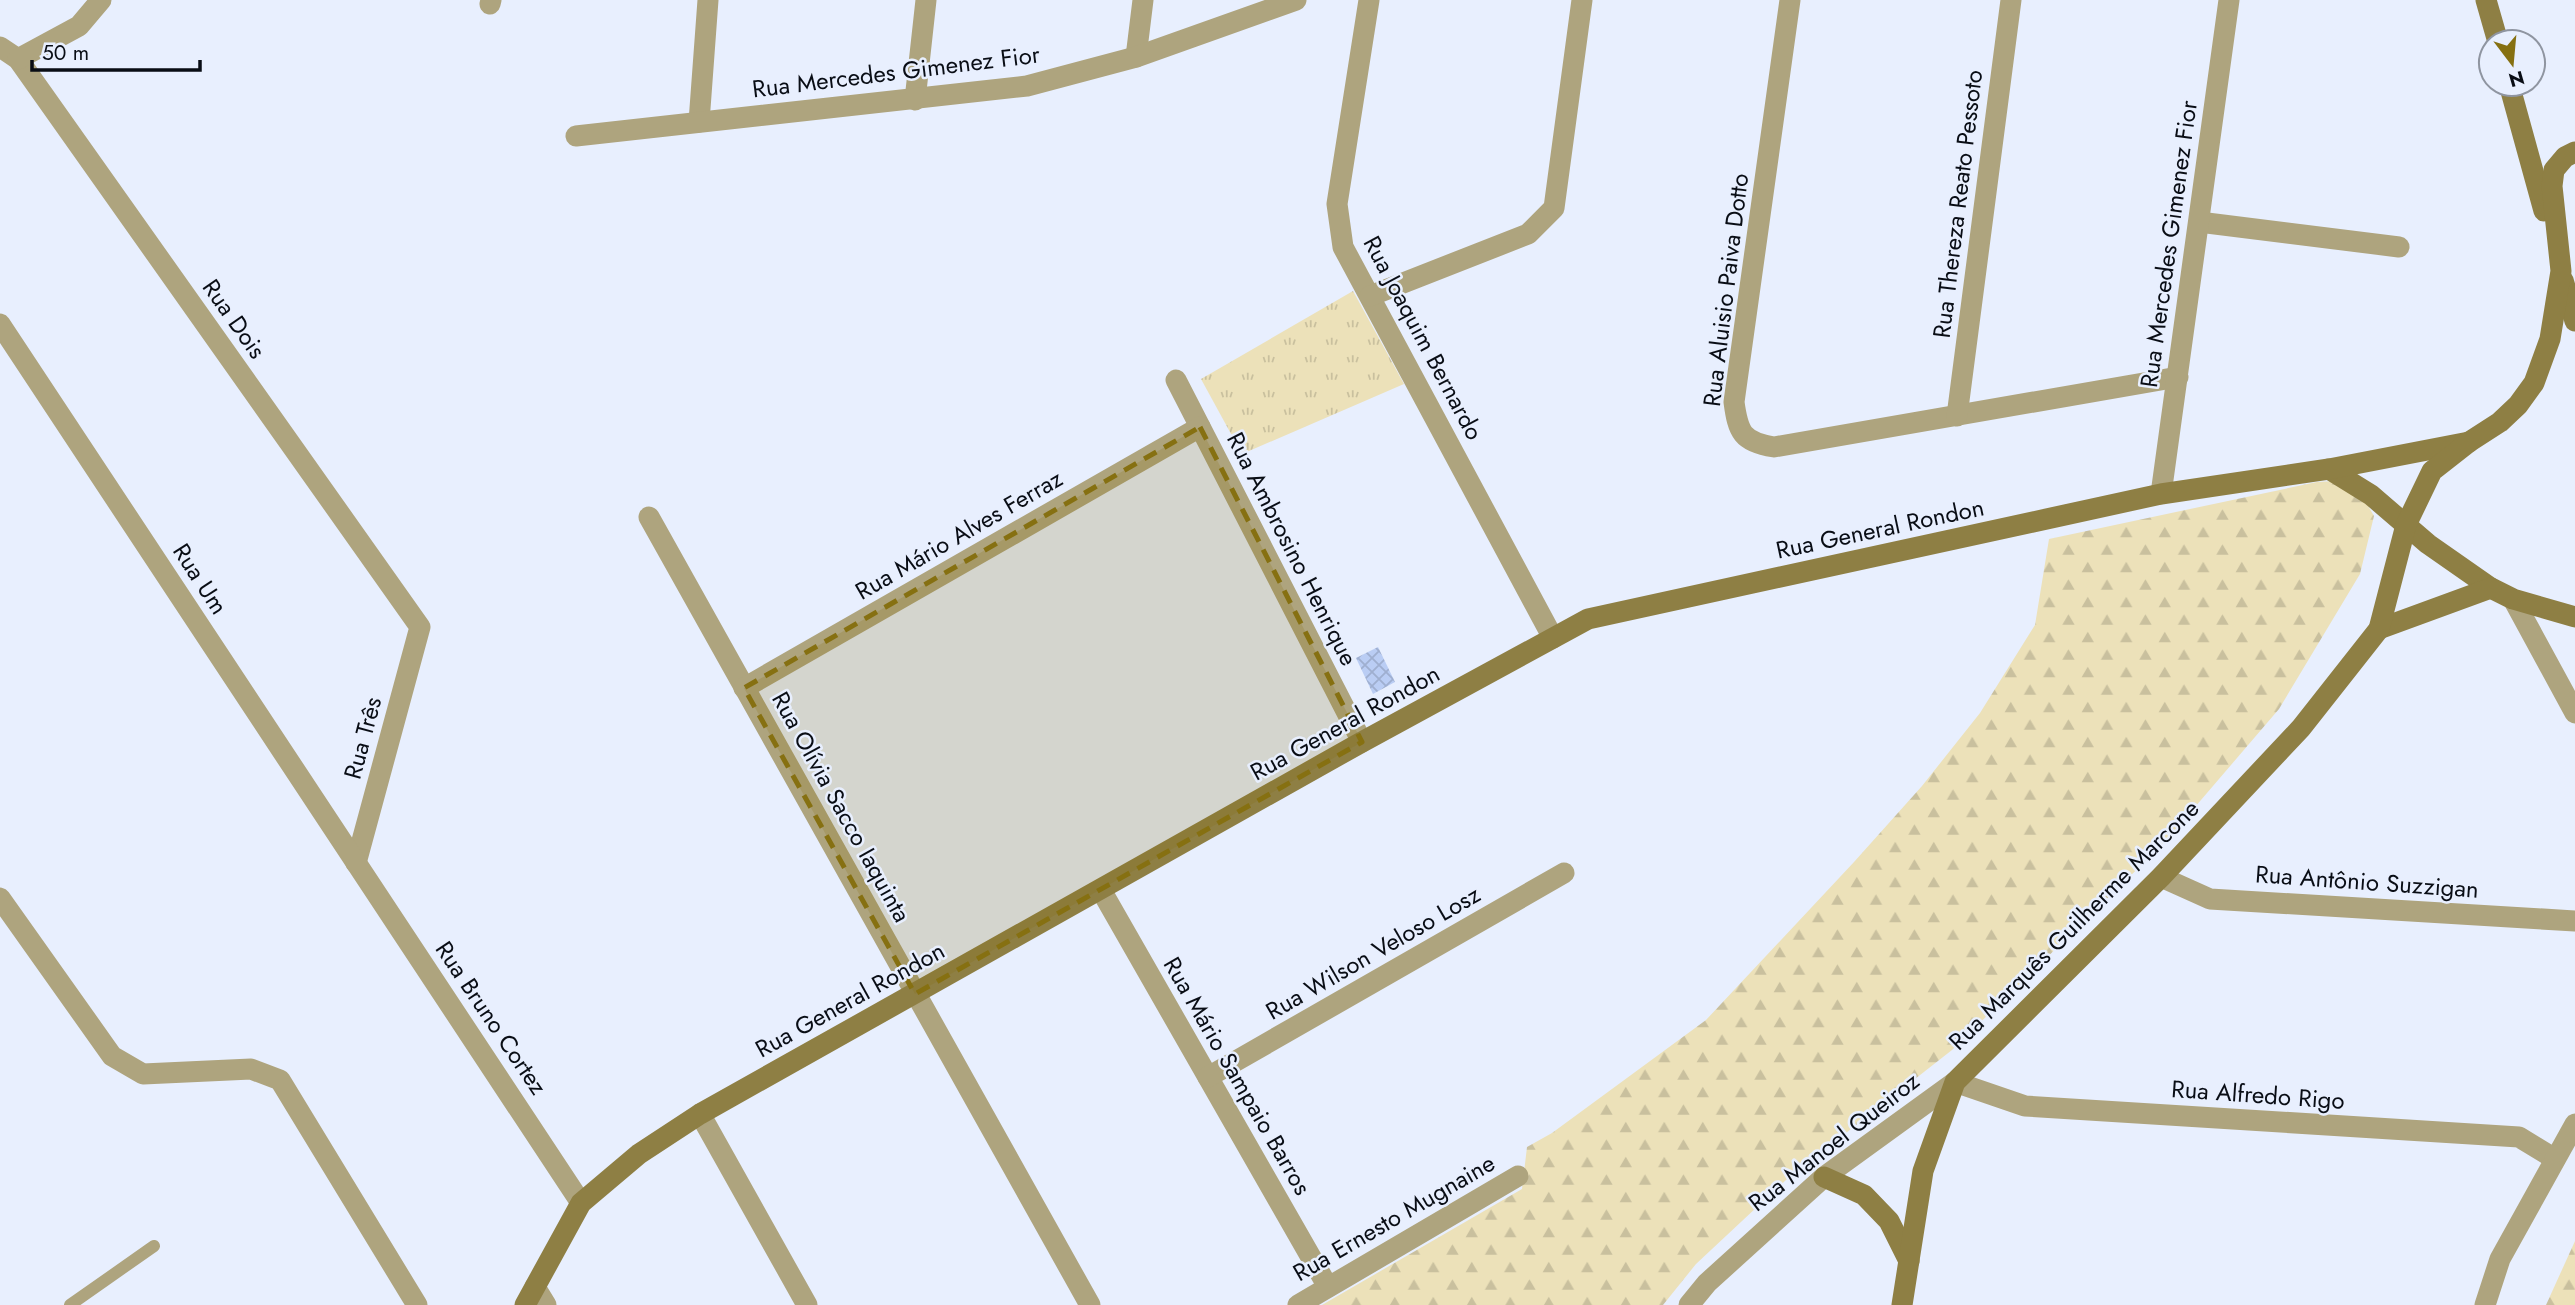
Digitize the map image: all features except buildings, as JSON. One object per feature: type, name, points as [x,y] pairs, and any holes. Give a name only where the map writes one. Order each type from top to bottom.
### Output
[{"type":"street","points":[[18,59],[79,26],[101,0]]},
{"type":"street","points":[[699,122],[708,0]]},
{"type":"street","points":[[915,100],[926,0]]},
{"type":"street","points":[[1136,57],[1143,0]]},
{"type":"street","name":"Rua Mercedes Gimenez Fior","points":[[576,136],[1027,86],[1136,57],[1296,0]]},
{"type":"street","name":"Rua Joaquim Bernardo","points":[[1369,0],[1337,204],[1343,247],[1552,638]]},
{"type":"street","points":[[1370,296],[1528,234],[1554,208],[1582,0]]},
{"type":"street","name":"Rua Aluisio Paiva Dotto","points":[[1790,0],[1734,401],[1738,427],[1753,444],[1774,447],[2178,377]]},
{"type":"street","name":"Rua Thereza Reato Pessoto","points":[[1957,415],[2011,0]]},
{"type":"street","name":"Rua Mercedes Gimenez Fior","points":[[2161,495],[2229,0]]},
{"type":"street","points":[[2486,0],[2494,28]]},
{"type":"street","name":"Rua Dois","points":[[0,47],[18,59],[420,627]]},
{"type":"street","points":[[2513,98],[2575,321]]},
{"type":"street","points":[[2561,271],[2552,186],[2554,170],[2565,157],[2575,152]]},
{"type":"street","points":[[2199,222],[2399,247]]},
{"type":"street","name":"Rua General Rondon","points":[[2406,525],[2432,471],[2500,422],[2518,405],[2534,383],[2550,339],[2561,271]]},
{"type":"street","name":"Rua Um","points":[[0,324],[356,863]]},
{"type":"street","name":"Rua Ambrosino Henrique","points":[[1176,380],[1362,742]]},
{"type":"street","name":"Rua Mário Alves Ferraz","points":[[744,688],[1200,427]]},
{"type":"street","name":"Rua General Rondon","points":[[535,1299],[581,1203],[639,1154],[700,1114],[1362,742],[1588,619],[2161,495],[2469,442]]},
{"type":"street","points":[[2329,468],[2371,495],[2427,544],[2491,588],[2513,599],[2575,617]]},
{"type":"street","name":"Rua Olívia Sacco Iaquinta","points":[[649,517],[1087,1304]]},
{"type":"street","name":"Rua Marquês Guilherme Marcone","points":[[1902,1305],[1923,1171],[1955,1082],[2161,877],[2301,728],[2379,629],[2406,525]]},
{"type":"street","points":[[2379,629],[2491,588]]},
{"type":"street","points":[[2513,599],[2575,713]]},
{"type":"street","name":"Rua Três","points":[[356,863],[420,627]]},
{"type":"street","name":"Rua Bruno Cortez","points":[[356,863],[581,1203]]},
{"type":"street","name":"Rua Wilson Veloso Losz","points":[[1208,1077],[1564,873]]},
{"type":"street","name":"Rua Antônio Suzzigan","points":[[2161,877],[2210,899],[2575,921]]},
{"type":"street","name":"Rua Mário Sampaio Barros","points":[[1101,890],[1328,1287]]},
{"type":"street","points":[[0,898],[112,1056],[143,1074],[251,1069],[280,1080],[417,1305]]},
{"type":"street","name":"Rua Alfredo Rigo","points":[[1955,1082],[2025,1106],[2519,1137],[2555,1159]]},
{"type":"street","name":"Rua Manoel Queiroz","points":[[1689,1305],[1707,1283],[1824,1177],[1955,1082]]},
{"type":"street","points":[[700,1114],[807,1305]]},
{"type":"street","points":[[2485,1305],[2500,1259],[2575,1124]]},
{"type":"street","name":"Rua Ernesto Mugnaine","points":[[1297,1305],[1518,1175]]},
{"type":"street","points":[[1824,1177],[1864,1195],[1889,1221],[1909,1261]]},
{"type":"lane","points":[[70,1305],[154,1246]]},
{"type":"highlighted area","points":[[1200,427],[1362,742],[915,994],[744,688]]},
{"type":"green space","points":[[1353,291],[1404,384],[1242,454],[1201,379]]},
{"type":"green space","points":[[2353,480],[2374,516],[2360,574],[2279,709],[2165,842],[1952,1050],[1786,1180],[1696,1264],[1663,1305],[1322,1305],[1522,1189],[1527,1147],[1552,1133],[1706,1020],[1922,786],[1980,713],[2035,625],[2049,539],[2317,482]]},
{"type":"green space","points":[[2575,1241],[2575,1305],[2546,1305]]}]
